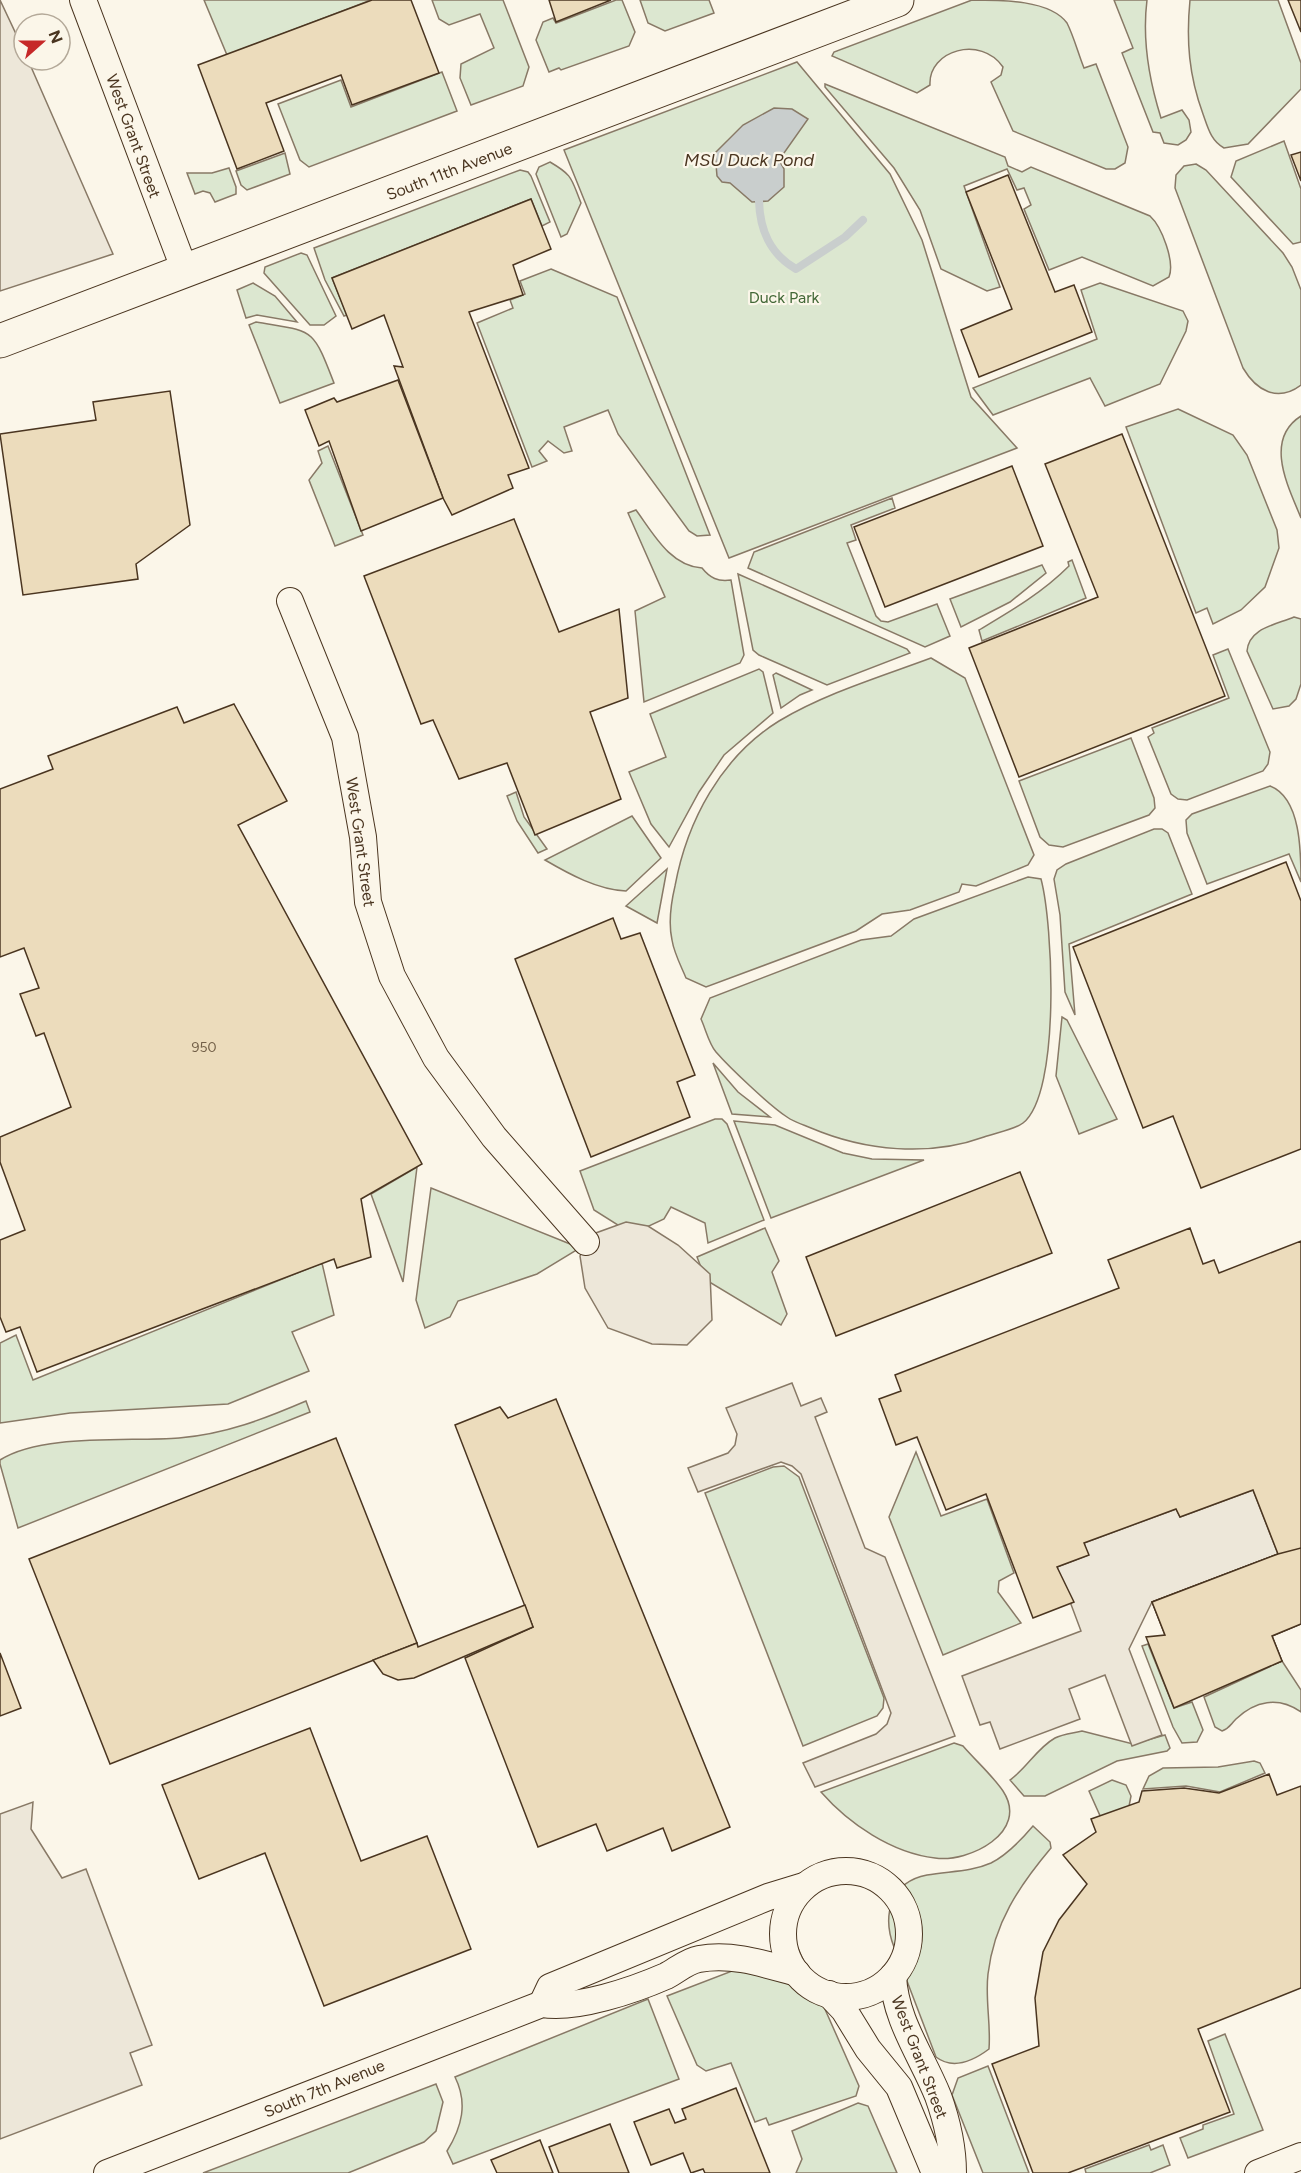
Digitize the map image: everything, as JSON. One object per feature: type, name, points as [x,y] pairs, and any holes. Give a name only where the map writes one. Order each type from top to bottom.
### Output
[{"type":"street","name":"West Grant Street","points":[[83,0],[185,271]]},
{"type":"street","name":"South 11th Avenue","points":[[0,341],[897,0]]},
{"type":"street","name":"West Grant Street","points":[[290,601],[345,737],[363,837],[368,902],[392,976],[436,1058],[494,1137],[586,1242]]},
{"type":"street","points":[[841,1870],[862,1872],[880,1880],[896,1894],[906,1912],[910,1932],[907,1953],[893,1976],[882,1987],[862,1996],[841,1998],[820,1992],[797,1973],[790,1963],[783,1942],[784,1921],[791,1902],[804,1886],[822,1875],[841,1870]]},
{"type":"street","name":"South 7th Avenue","points":[[542,2004],[550,1987],[768,1897],[804,1886]]},
{"type":"street","name":"South 7th Avenue","points":[[107,2173],[542,2004],[558,2007],[601,1997],[665,1976],[696,1959],[733,1956],[797,1973]]},
{"type":"street","name":"West Grant Street","points":[[893,1976],[894,1995],[903,2021],[938,2096],[948,2128],[953,2173]]},
{"type":"street","name":"West Grant Street","points":[[829,1994],[844,2010],[868,2049],[899,2087],[935,2173]]},
{"type":"street","points":[[1258,2173],[1301,2156]]},
{"type":"green space","points":[[204,0],[371,0],[227,55]]},
{"type":"green space","points":[[432,0],[503,0],[529,67],[523,86],[471,105],[460,78],[461,64],[494,48],[480,14],[449,25],[439,19]]},
{"type":"green space","points":[[616,0],[622,0],[635,32],[629,46],[561,70],[559,68],[549,72],[536,40],[543,22],[553,18],[556,23]]},
{"type":"green space","points":[[640,0],[709,0],[714,13],[665,31],[648,23]]},
{"type":"green space","points":[[972,0],[1011,1],[1038,6],[1059,15],[1067,23],[1084,68],[1096,64],[1128,147],[1125,163],[1115,169],[1106,169],[1013,131],[991,82],[1001,75],[1003,67],[993,57],[982,51],[970,49],[946,55],[937,63],[930,85],[917,93],[832,56],[834,52]]},
{"type":"green space","points":[[1114,0],[1147,0],[1145,30],[1148,60],[1161,118],[1182,110],[1189,120],[1191,132],[1186,140],[1178,145],[1164,143],[1160,133],[1153,132],[1122,53],[1133,48]]},
{"type":"green space","points":[[1190,0],[1278,0],[1301,63],[1301,89],[1248,144],[1224,148],[1216,142],[1208,129],[1192,72],[1188,30]]},
{"type":"green space","name":"Duck Park","points":[[797,62],[890,174],[922,240],[971,397],[1017,448],[729,558],[564,150]]},
{"type":"green space","points":[[442,72],[457,111],[309,167],[300,160],[278,104],[341,80],[351,107]]},
{"type":"green space","points":[[825,84],[1005,157],[1008,166],[1022,172],[1031,167],[1150,216],[1159,228],[1169,254],[1169,277],[1153,286],[1082,257],[1049,270],[1024,209],[1031,205],[1024,188],[1017,190],[1007,169],[964,186],[1000,287],[987,291],[941,269],[920,210],[894,168],[825,87]]},
{"type":"green space","points":[[1284,141],[1301,189],[1301,242],[1293,244],[1231,177],[1236,161]]},
{"type":"green space","points":[[285,153],[290,174],[247,190],[241,185],[236,171]]},
{"type":"green space","points":[[550,162],[564,171],[571,179],[581,203],[567,234],[561,237],[536,174],[539,167]]},
{"type":"green space","points":[[1196,164],[1206,170],[1283,253],[1292,267],[1301,290],[1301,385],[1292,390],[1284,393],[1268,392],[1254,382],[1243,368],[1175,188],[1176,175],[1184,166]]},
{"type":"green space","points":[[229,168],[236,187],[236,194],[215,202],[210,193],[203,191],[195,194],[187,173],[212,173]]},
{"type":"green space","points":[[520,170],[528,172],[531,176],[550,222],[542,226],[531,199],[332,278],[347,315],[344,316],[325,280],[314,248]]},
{"type":"green space","points":[[301,253],[307,255],[336,316],[324,325],[310,325],[264,273],[265,267]]},
{"type":"green space","points":[[551,269],[617,297],[710,535],[697,536],[689,531],[618,434],[608,410],[564,427],[572,451],[564,453],[548,441],[539,451],[547,461],[532,467],[477,323],[513,308],[510,300],[525,294],[520,281]]},
{"type":"green space","points":[[253,283],[275,296],[297,322],[257,315],[246,318],[237,290]]},
{"type":"green space","points":[[1100,283],[1183,311],[1188,321],[1186,331],[1160,384],[1105,406],[1090,378],[993,415],[973,388],[1097,339],[1081,290]]},
{"type":"green space","points":[[256,322],[290,328],[308,335],[321,351],[334,383],[280,403],[249,325]]},
{"type":"green space","points":[[1178,409],[1233,435],[1247,455],[1277,530],[1279,548],[1265,587],[1241,610],[1213,624],[1207,608],[1196,613],[1126,427]]},
{"type":"green space","points":[[1301,416],[1301,518],[1286,479],[1281,451],[1283,438],[1290,426]]},
{"type":"green space","points":[[328,446],[363,535],[335,546],[309,480],[322,463],[318,451]]},
{"type":"green space","points":[[892,498],[895,508],[851,525],[856,540],[847,543],[876,616],[881,621],[888,622],[937,604],[950,636],[925,647],[748,568],[754,552]]},
{"type":"green space","points":[[636,510],[663,547],[672,555],[691,566],[702,568],[715,578],[731,580],[744,655],[740,663],[644,702],[635,611],[665,597],[628,513]]},
{"type":"green space","points":[[1072,560],[1086,598],[982,641],[979,630],[1037,593],[1059,576],[1069,566],[1068,562]]},
{"type":"green space","points":[[1042,565],[1046,573],[1010,602],[961,627],[950,599]]},
{"type":"green space","points":[[738,574],[907,649],[910,653],[827,685],[759,655],[753,650]]},
{"type":"green space","points":[[1294,617],[1301,619],[1301,684],[1296,699],[1289,706],[1273,709],[1247,651],[1249,643],[1258,632]]},
{"type":"green space","points":[[1228,649],[1270,752],[1268,764],[1263,771],[1187,800],[1178,799],[1171,794],[1148,737],[1154,733],[1152,728],[1229,698],[1213,655]]},
{"type":"green space","points":[[931,658],[965,678],[1034,855],[1028,865],[976,886],[962,884],[959,892],[910,910],[882,914],[856,931],[706,987],[686,978],[674,950],[670,919],[672,899],[688,838],[710,793],[724,772],[758,736],[797,711],[854,686]]},
{"type":"green space","points":[[759,669],[763,672],[773,713],[724,755],[699,792],[669,847],[651,824],[629,772],[666,757],[650,714]]},
{"type":"green space","points":[[776,673],[812,690],[781,708],[773,675]]},
{"type":"green space","points":[[1131,738],[1154,798],[1155,808],[1149,815],[1063,847],[1049,845],[1040,837],[1019,781]]},
{"type":"green space","points":[[1270,786],[1280,792],[1288,802],[1293,814],[1301,856],[1301,882],[1289,854],[1207,884],[1187,833],[1186,820],[1192,814]]},
{"type":"green space","points":[[516,792],[524,817],[547,849],[538,853],[517,821],[507,796]]},
{"type":"green space","points":[[632,816],[661,858],[626,891],[594,884],[545,860]]},
{"type":"green space","points":[[1154,829],[1162,829],[1168,833],[1192,894],[1069,944],[1075,1015],[1065,992],[1060,915],[1054,879],[1057,870],[1066,864]]},
{"type":"green space","points":[[667,869],[657,923],[626,906]]},
{"type":"green space","points":[[1028,877],[1041,879],[1045,901],[1049,932],[1051,1007],[1044,1079],[1035,1106],[1023,1123],[963,1143],[941,1147],[897,1149],[853,1142],[832,1136],[787,1117],[740,1076],[711,1045],[701,1019],[710,998],[861,940],[891,936],[914,919]]},
{"type":"green space","points":[[1062,1017],[1067,1020],[1117,1119],[1079,1134],[1056,1076]]},
{"type":"green space","points":[[713,1063],[738,1092],[770,1117],[732,1114]]},
{"type":"green space","points":[[715,1119],[722,1119],[727,1124],[764,1220],[708,1243],[705,1223],[671,1207],[664,1219],[632,1234],[594,1210],[580,1171]]},
{"type":"green space","points":[[734,1121],[775,1125],[843,1153],[872,1159],[924,1160],[771,1218]]},
{"type":"green space","points":[[417,1167],[403,1282],[371,1194]]},
{"type":"green space","points":[[431,1188],[580,1248],[537,1274],[458,1301],[450,1317],[425,1328],[416,1300]]},
{"type":"green space","points":[[765,1228],[779,1261],[772,1272],[787,1314],[781,1325],[706,1280],[697,1257]]},
{"type":"green space","points":[[322,1263],[334,1315],[292,1332],[309,1371],[228,1404],[70,1413],[0,1423],[0,1343],[16,1335],[33,1380]]},
{"type":"green space","points":[[306,1401],[310,1412],[18,1528],[0,1460],[18,1451],[62,1442],[196,1436],[244,1425]]},
{"type":"green space","points":[[916,1452],[941,1516],[987,1499],[1014,1573],[999,1581],[998,1592],[1021,1623],[943,1655],[889,1517]]},
{"type":"green space","points":[[784,1466],[799,1477],[884,1698],[883,1708],[877,1716],[803,1746],[705,1493],[773,1467]]},
{"type":"green space","points":[[1148,1644],[1174,1708],[1192,1702],[1203,1730],[1197,1742],[1182,1743],[1173,1727],[1142,1646]]},
{"type":"green space","points":[[1282,1661],[1301,1690],[1301,1712],[1284,1704],[1267,1703],[1243,1713],[1225,1730],[1222,1731],[1215,1727],[1204,1697]]},
{"type":"green space","points":[[1082,1731],[1133,1744],[1165,1735],[1170,1748],[1167,1751],[1117,1761],[1045,1796],[1024,1796],[1010,1780],[1049,1742],[1061,1736]]},
{"type":"green space","points":[[954,1743],[963,1746],[994,1779],[1003,1791],[1009,1806],[1009,1819],[1002,1832],[979,1850],[949,1858],[935,1858],[903,1850],[858,1826],[821,1792]]},
{"type":"green space","points":[[1254,1761],[1260,1763],[1265,1773],[1220,1792],[1186,1786],[1143,1789],[1149,1776],[1163,1768],[1218,1767]]},
{"type":"green space","points":[[1112,1780],[1126,1785],[1131,1796],[1126,1822],[1106,1829],[1089,1791]]},
{"type":"green space","points":[[1033,1826],[1050,1842],[1051,1848],[1019,1891],[996,1938],[987,1983],[989,2049],[963,2062],[943,2061],[936,2057],[890,1935],[889,1912],[892,1902],[897,1893],[914,1879],[976,1868],[997,1860]]},
{"type":"green space","points":[[797,1946],[859,2086],[856,2096],[769,2125],[766,2118],[755,2122],[731,2063],[706,2071],[697,2065],[667,1996]]},
{"type":"green space","points":[[648,1999],[679,2079],[453,2164],[447,2151],[462,2115],[461,2096],[455,2077]]},
{"type":"green space","points":[[1225,2034],[1263,2130],[1188,2158],[1180,2138],[1203,2129],[1203,2125],[1234,2114],[1208,2041]]},
{"type":"green space","points":[[988,2066],[1029,2173],[983,2173],[952,2095],[958,2078]]},
{"type":"green space","points":[[436,2084],[443,2102],[436,2131],[424,2142],[348,2173],[203,2173]]},
{"type":"green space","points":[[858,2103],[868,2106],[897,2173],[796,2173],[802,2159],[792,2131]]},
{"type":"green space","points":[[1149,2145],[1151,2150],[1163,2145],[1170,2165],[1150,2173],[1086,2173],[1085,2169]]},
{"type":"shaded area","points":[[0,0],[12,26],[12,72],[33,72],[113,254],[0,291]]},
{"type":"shaded area","points":[[626,1222],[648,1226],[678,1245],[710,1274],[712,1320],[687,1345],[652,1344],[608,1328],[585,1288],[580,1256],[586,1242],[593,1234]]},
{"type":"shaded area","points":[[792,1383],[801,1406],[821,1398],[827,1412],[815,1417],[865,1548],[885,1557],[955,1736],[815,1787],[803,1763],[876,1734],[887,1724],[891,1713],[801,1474],[792,1466],[781,1462],[698,1492],[688,1468],[728,1453],[735,1445],[737,1434],[726,1408]]},
{"type":"shaded area","points":[[1253,1490],[1278,1554],[1152,1602],[1129,1649],[1162,1735],[1132,1746],[1105,1675],[1069,1689],[1080,1719],[1000,1749],[990,1722],[980,1725],[962,1676],[1081,1631],[1057,1567],[1088,1555],[1084,1543],[1176,1509],[1180,1517]]},
{"type":"shaded area","points":[[33,1802],[31,1829],[62,1878],[86,1869],[152,2045],[130,2053],[142,2085],[0,2139],[0,1814]]},
{"type":"water","name":"MSU Duck Pond","points":[[774,108],[792,109],[808,119],[779,160],[784,169],[784,187],[768,201],[752,202],[730,183],[722,182],[717,176],[715,153],[743,125]]},
{"type":"building","points":[[372,0],[411,0],[439,73],[352,105],[341,75],[266,103],[284,151],[237,169],[198,65]]},
{"type":"building","points":[[549,0],[611,0],[556,22]]},
{"type":"building","points":[[1288,0],[1301,0],[1301,32]]},
{"type":"building","points":[[1301,152],[1301,181],[1291,155]]},
{"type":"building","points":[[1008,175],[1055,292],[1074,285],[1092,332],[979,377],[961,330],[1012,309],[966,192]]},
{"type":"building","points":[[531,199],[551,249],[513,265],[523,295],[469,312],[529,468],[508,475],[513,488],[452,515],[443,498],[394,366],[403,367],[384,315],[352,329],[332,278]]},
{"type":"building","points":[[398,380],[443,498],[361,531],[329,441],[319,446],[305,410],[334,398],[337,402]]},
{"type":"building","points":[[170,391],[190,525],[136,564],[138,579],[23,595],[0,434],[96,420],[93,402]]},
{"type":"building","points":[[1122,434],[1225,696],[1019,777],[969,648],[1098,597],[1045,464]]},
{"type":"building","points":[[1012,466],[1043,546],[885,607],[854,527]]},
{"type":"building","points":[[514,519],[559,632],[619,609],[628,698],[590,712],[621,799],[535,835],[507,763],[459,779],[433,720],[421,724],[364,576]]},
{"type":"building","points":[[234,704],[287,801],[238,825],[422,1164],[361,1199],[371,1257],[337,1268],[334,1259],[37,1372],[20,1327],[6,1332],[0,1317],[0,1240],[25,1230],[0,1162],[0,1137],[71,1107],[44,1033],[36,1036],[20,994],[39,988],[24,948],[0,957],[0,789],[53,769],[48,756],[177,707],[184,723]]},
{"type":"building","points":[[1286,862],[1301,901],[1301,1149],[1201,1188],[1173,1116],[1143,1128],[1073,947]]},
{"type":"building","points":[[613,918],[621,939],[640,933],[695,1075],[677,1082],[690,1117],[591,1157],[515,959]]},
{"type":"building","points":[[1020,1172],[1052,1253],[836,1336],[806,1257]]},
{"type":"building","points":[[1190,1228],[1203,1264],[1214,1260],[1219,1273],[1301,1241],[1301,1624],[1272,1636],[1282,1661],[1175,1702],[1151,1640],[1165,1635],[1152,1602],[1278,1554],[1253,1490],[1180,1517],[1176,1509],[1084,1543],[1089,1555],[1057,1567],[1074,1602],[1033,1618],[986,1494],[946,1510],[917,1437],[896,1445],[879,1399],[901,1391],[895,1375],[1119,1288],[1108,1260]]},
{"type":"building","points":[[556,1399],[730,1827],[672,1851],[663,1828],[607,1851],[596,1824],[538,1847],[465,1658],[533,1627],[455,1425],[500,1407],[508,1418]]},
{"type":"building","points":[[336,1438],[417,1643],[110,1764],[29,1559]]},
{"type":"building","points":[[1301,1548],[1301,1624],[1272,1636],[1282,1661],[1174,1708],[1146,1637],[1165,1635],[1152,1602],[1278,1554]]},
{"type":"building","points":[[525,1605],[533,1627],[414,1678],[398,1680],[383,1674],[373,1660],[417,1643],[418,1647]]},
{"type":"building","points":[[0,1653],[21,1708],[0,1716]]},
{"type":"building","points":[[310,1728],[361,1861],[427,1836],[471,1949],[324,2006],[265,1853],[199,1879],[162,1785]]},
{"type":"building","points":[[1269,1774],[1277,1795],[1301,1786],[1301,1988],[1198,2029],[1230,2112],[1068,2173],[1033,2173],[992,2064],[1039,2046],[1035,1998],[1043,1952],[1059,1920],[1087,1884],[1063,1855],[1096,1832],[1091,1819],[1139,1802],[1142,1791],[1184,1788],[1219,1793]]},
{"type":"building","points":[[736,2088],[770,2173],[705,2173],[703,2169],[691,2173],[683,2153],[651,2165],[634,2122],[669,2109],[675,2123],[686,2119],[682,2109]]},
{"type":"building","points":[[610,2124],[629,2173],[559,2173],[549,2147]]},
{"type":"building","points":[[540,2140],[553,2173],[497,2173],[491,2160]]},
{"type":"waterway","points":[[759,201],[764,232],[768,241],[779,256],[796,269],[845,237],[863,220]]}]
